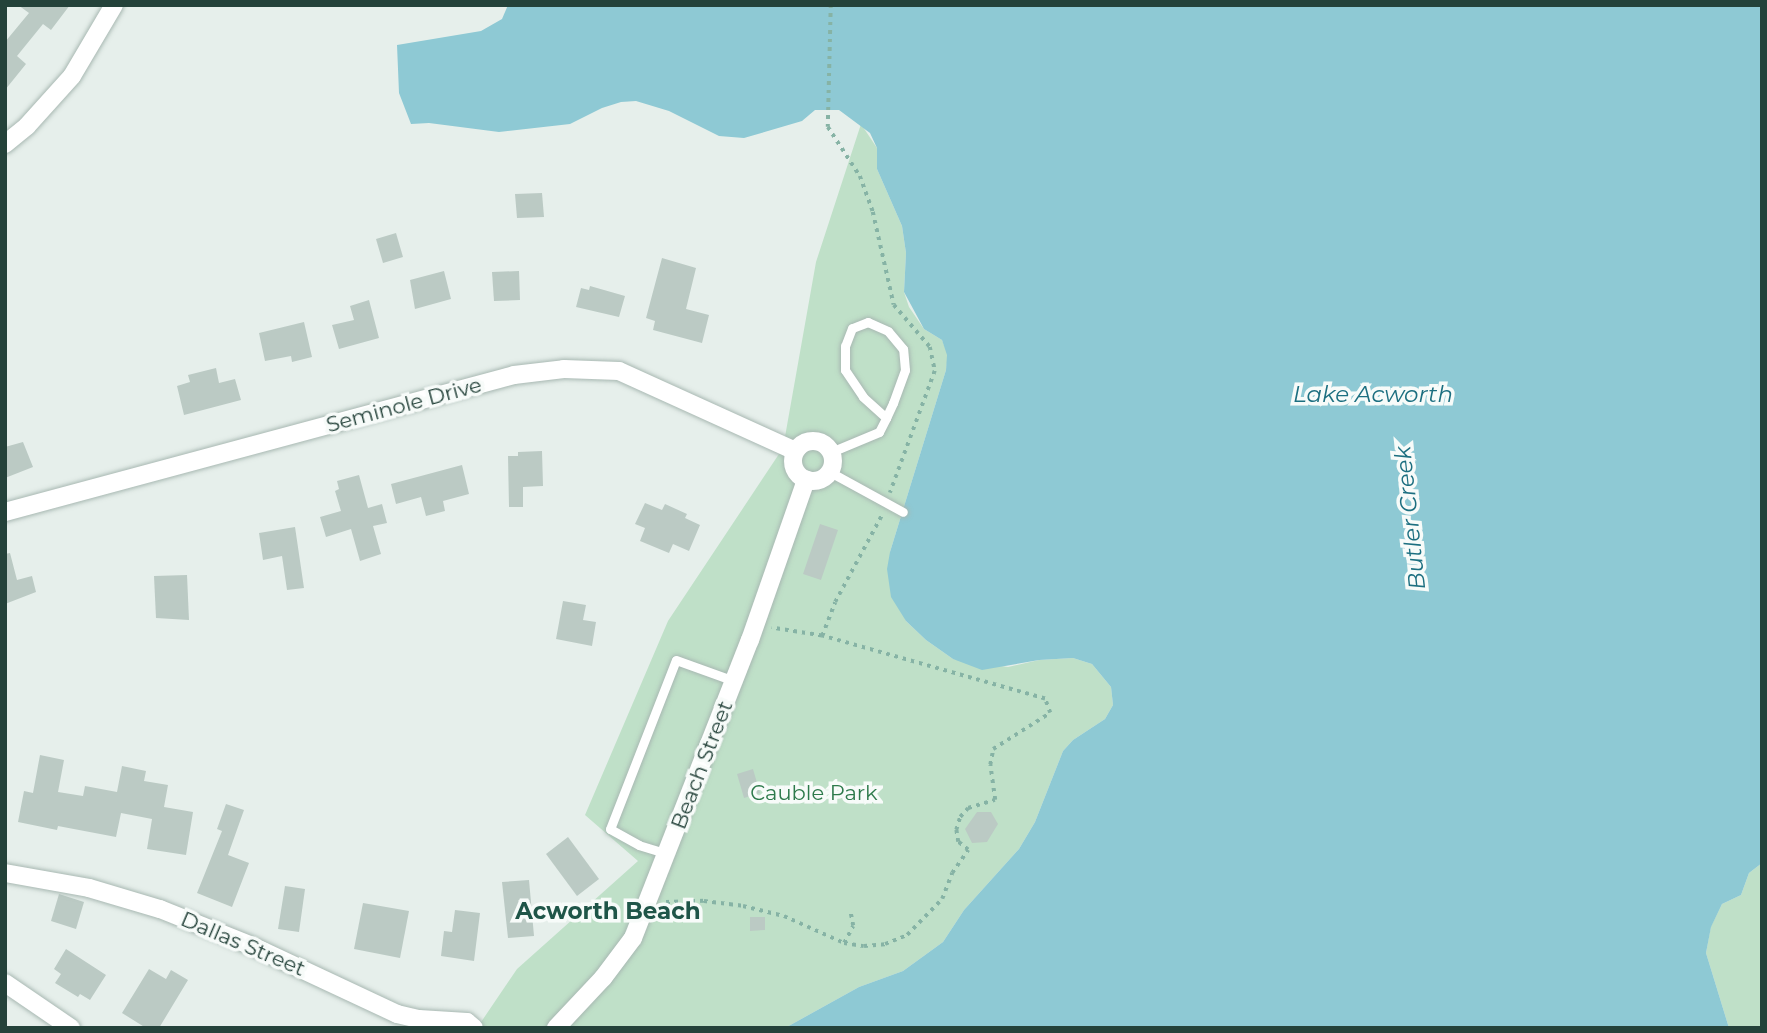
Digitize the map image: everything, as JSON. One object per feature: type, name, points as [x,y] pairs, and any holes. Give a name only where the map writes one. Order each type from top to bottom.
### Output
[{"type":"street","points":[[5,144],[27,126],[72,76],[114,5]]},
{"type":"street","name":"Seminole Drive","points":[[5,513],[514,375],[564,369],[619,371],[795,451]]},
{"type":"street","points":[[810,441],[822,443],[831,452],[830,472],[820,480],[806,480],[792,465],[795,451],[810,441]]},
{"type":"street","name":"Beach Street","points":[[556,1028],[603,978],[633,938],[755,626],[806,480]]},
{"type":"street","name":"Dallas Street","points":[[5,873],[89,888],[160,909],[253,946],[397,1014],[419,1019],[467,1022],[474,1028]]},
{"type":"street","points":[[5,983],[71,1028]]},
{"type":"lane","points":[[831,452],[878,432],[886,418],[905,370],[903,349],[888,331],[868,322],[852,328],[845,346],[845,370],[863,397],[886,418]]},
{"type":"lane","points":[[830,472],[903,512]]},
{"type":"lane","points":[[667,854],[639,845],[610,829],[676,660],[734,681]]},
{"type":"path","points":[[822,636],[835,602],[887,503],[935,371],[930,347],[894,306],[873,212],[860,176],[828,127],[831,5]]},
{"type":"path","points":[[650,900],[672,903],[704,901],[743,906],[784,916],[844,943],[875,945],[907,935],[942,899],[952,873],[968,850],[958,842],[956,830],[960,817],[968,808],[995,800],[990,765],[993,749],[1050,713],[1045,699],[822,636],[755,626]]},
{"type":"path","points":[[844,943],[853,926],[850,909]]},
{"type":"green space","name":"Cauble Park","points":[[861,124],[877,148],[877,169],[902,226],[906,253],[904,292],[909,307],[924,329],[942,340],[948,355],[946,370],[890,552],[906,621],[926,640],[953,659],[1008,667],[1039,660],[1073,658],[1092,664],[1111,687],[1113,705],[1105,719],[1073,740],[1063,751],[1035,822],[1019,849],[964,910],[943,942],[903,971],[859,987],[785,1028],[477,1028],[517,969],[638,861],[585,815],[668,621],[783,448],[816,262]]},
{"type":"green space","points":[[1762,863],[1762,1028],[1729,1028],[1706,953],[1711,926],[1722,904],[1741,895],[1749,873]]},
{"type":"water","name":"Lake Acworth","points":[[508,5],[1762,5],[1762,863],[1749,873],[1741,895],[1722,904],[1711,927],[1706,953],[1729,1028],[785,1028],[859,987],[903,971],[943,942],[964,910],[1019,849],[1035,822],[1063,751],[1073,740],[1105,719],[1113,705],[1111,687],[1092,664],[1073,658],[1039,660],[982,670],[953,659],[926,640],[906,621],[891,597],[887,569],[890,552],[946,370],[947,355],[942,340],[924,329],[904,292],[906,253],[902,226],[877,169],[877,148],[870,133],[839,110],[815,110],[802,121],[744,138],[719,136],[669,111],[636,101],[602,108],[570,124],[499,132],[429,123],[411,124],[399,93],[397,45],[481,31],[502,19]]},
{"type":"building","points":[[18,5],[70,5],[51,30],[43,24],[17,56],[26,64],[5,90],[5,42],[29,13]]},
{"type":"building","points":[[542,193],[544,217],[517,218],[515,194]]},
{"type":"building","points":[[396,233],[403,257],[383,263],[376,239]]},
{"type":"building","points":[[662,258],[696,268],[686,309],[709,315],[702,343],[653,330],[655,321],[646,318]]},
{"type":"building","points":[[444,271],[451,299],[415,309],[410,280]]},
{"type":"building","points":[[519,271],[520,300],[494,301],[492,272]]},
{"type":"building","points":[[590,286],[625,296],[619,317],[576,307],[581,288],[589,290]]},
{"type":"building","points":[[369,300],[379,338],[339,349],[332,325],[354,320],[350,306]]},
{"type":"building","points":[[304,322],[312,357],[292,362],[291,356],[265,361],[259,333]]},
{"type":"building","points":[[216,368],[219,383],[235,379],[241,400],[184,415],[177,386],[190,382],[188,375]]},
{"type":"building","points":[[23,442],[33,467],[5,478],[5,447]]},
{"type":"building","points":[[542,451],[543,486],[523,487],[523,507],[509,507],[508,456],[518,456],[518,452]]},
{"type":"building","points":[[462,465],[469,494],[443,501],[445,511],[426,516],[421,497],[396,504],[391,484]]},
{"type":"building","points":[[359,475],[368,508],[382,504],[387,523],[373,526],[381,554],[360,561],[351,529],[326,537],[320,517],[341,511],[335,491],[339,489],[337,481]]},
{"type":"building","points":[[645,503],[662,510],[665,504],[687,514],[685,518],[700,525],[689,551],[673,544],[669,553],[640,541],[645,528],[635,524]]},
{"type":"building","points":[[820,524],[838,530],[821,580],[803,574]]},
{"type":"building","points":[[295,527],[304,588],[287,590],[282,556],[263,560],[259,533]]},
{"type":"building","points":[[10,553],[17,580],[32,576],[36,592],[5,604],[5,554]]},
{"type":"building","points":[[187,575],[189,620],[156,618],[154,576]]},
{"type":"building","points":[[563,601],[586,605],[583,620],[596,622],[592,646],[556,639]]},
{"type":"building","points":[[40,755],[64,760],[58,792],[83,796],[85,786],[117,792],[122,766],[146,771],[144,781],[168,785],[164,807],[193,812],[186,855],[147,849],[152,819],[121,813],[116,837],[18,822],[24,791],[33,793]]},
{"type":"building","points":[[753,769],[760,793],[744,798],[737,774]]},
{"type":"building","points":[[226,804],[244,810],[228,855],[249,863],[232,907],[197,893],[222,831],[217,829]]},
{"type":"building","points":[[977,812],[991,812],[998,824],[987,842],[972,843],[965,829]]},
{"type":"building","points":[[568,837],[599,879],[577,896],[546,854]]},
{"type":"building","points":[[529,880],[534,936],[508,938],[502,882]]},
{"type":"building","points":[[285,886],[305,889],[299,932],[278,929]]},
{"type":"building","points":[[59,894],[84,902],[76,929],[51,921]]},
{"type":"building","points":[[363,903],[409,911],[400,958],[354,949]]},
{"type":"building","points":[[455,910],[480,913],[474,961],[441,956],[444,931],[452,932]]},
{"type":"building","points":[[750,917],[765,917],[765,930],[750,931]]},
{"type":"building","points":[[66,949],[106,975],[90,1000],[80,994],[78,997],[55,983],[61,974],[54,969]]},
{"type":"building","points":[[149,969],[166,979],[171,970],[188,980],[159,1028],[146,1028],[122,1013]]},
{"type":"district","name":"Acworth Beach","points":[[608,911]]},
{"type":"water label","name":"Butler Creek","points":[[1410,518]]}]
